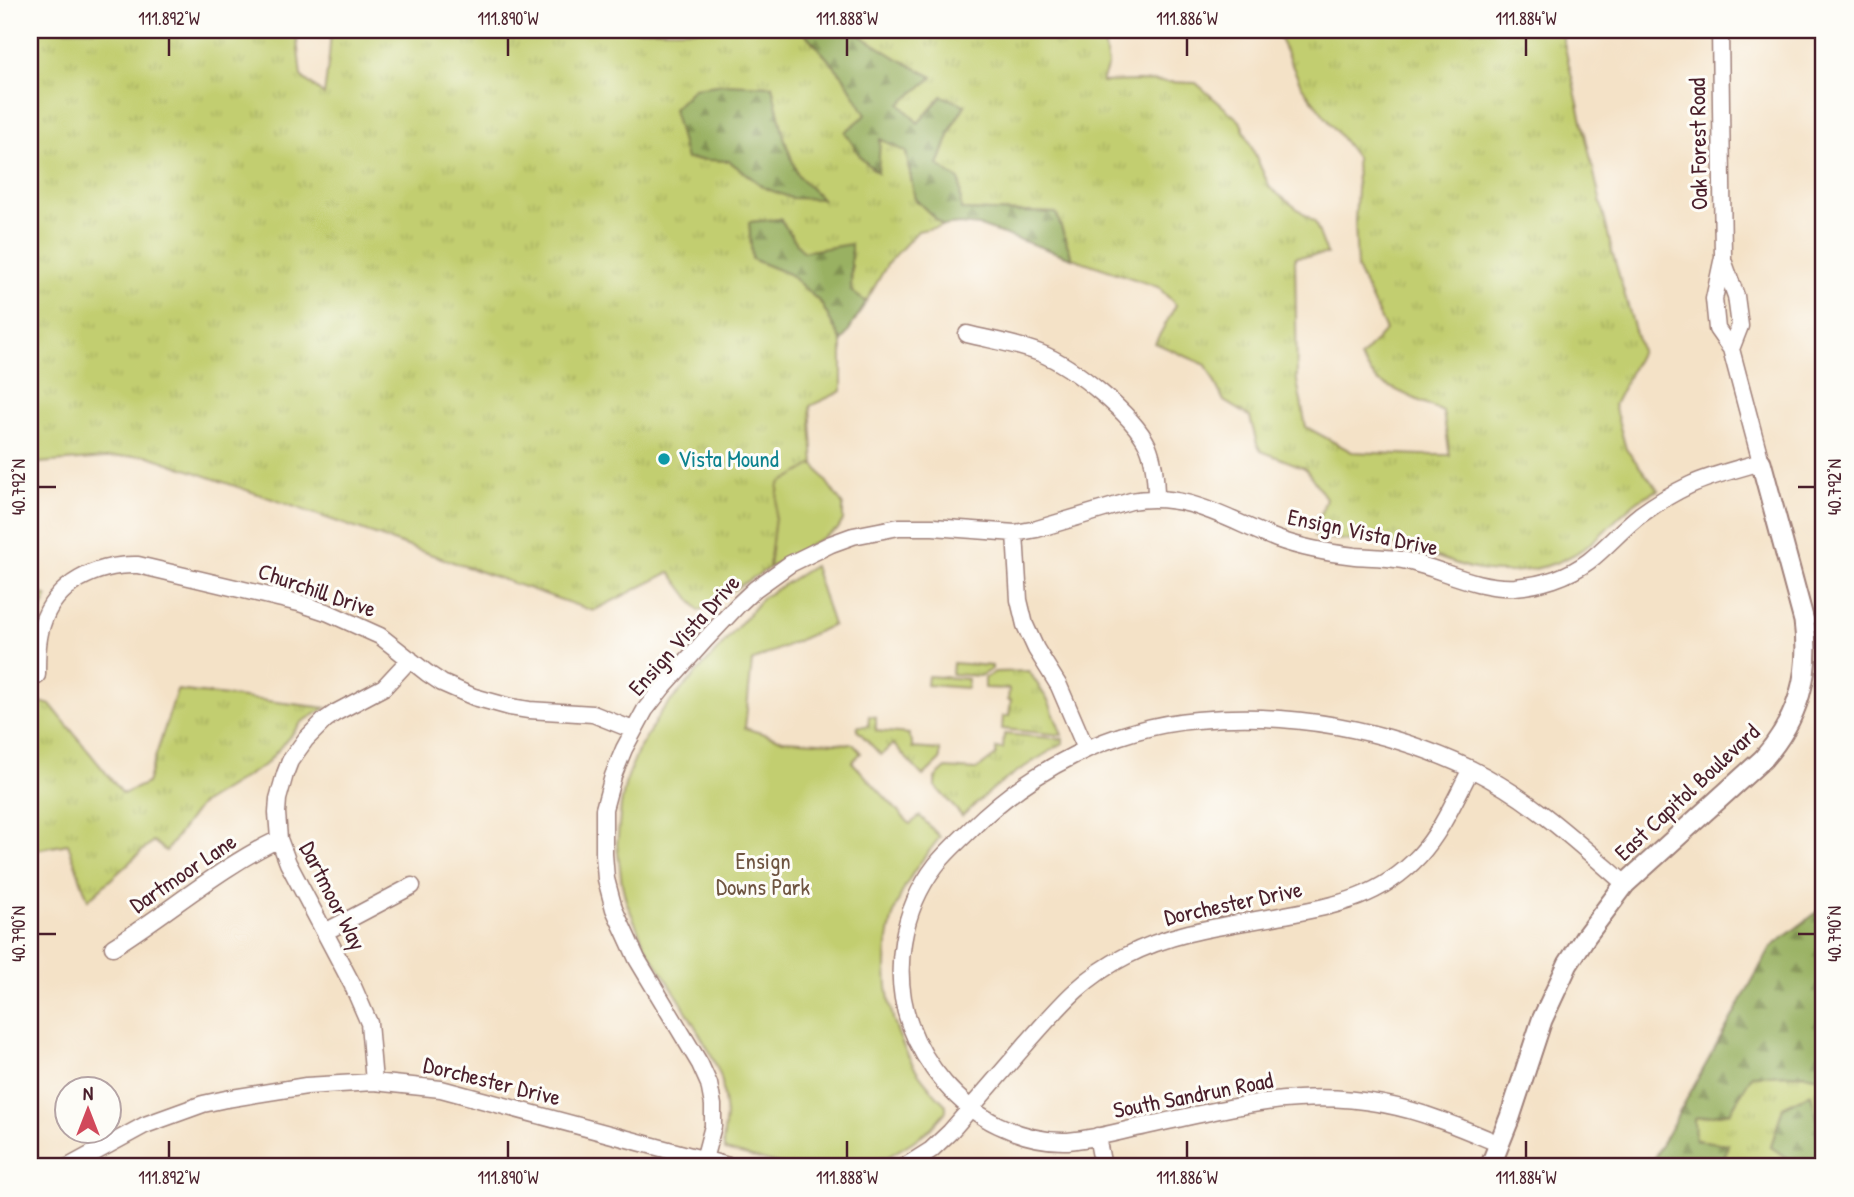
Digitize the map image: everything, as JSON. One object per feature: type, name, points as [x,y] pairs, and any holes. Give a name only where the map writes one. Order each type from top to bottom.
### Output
[{"type":"street","name":"Oak Forest Road","points":[[1720,30],[1723,257],[1714,299],[1717,329],[1731,349]]},
{"type":"street","name":"Oak Forest Road","points":[[1723,257],[1736,296],[1741,326],[1731,349]]},
{"type":"street","points":[[967,334],[1040,353],[1055,360],[1082,378],[1124,414],[1147,444],[1154,464],[1156,499]]},
{"type":"street","name":"East Capitol Boulevard","points":[[1490,1167],[1542,1020],[1586,936],[1625,884],[1763,759],[1786,729],[1801,693],[1807,656],[1804,621],[1731,349]]},
{"type":"street","name":"Ensign Vista Drive","points":[[703,1163],[714,1116],[709,1084],[700,1064],[637,959],[614,909],[606,879],[604,809],[612,776],[645,710],[738,604],[772,575],[809,553],[853,536],[899,527],[1015,533],[1131,501],[1156,499],[1194,504],[1277,539],[1314,549],[1400,559],[1471,582],[1515,587],[1545,582],[1575,570],[1589,561],[1640,515],[1691,484],[1761,462]]},
{"type":"street","points":[[1015,533],[1019,600],[1025,625],[1059,686],[1086,749]]},
{"type":"street","name":"Churchill Drive","points":[[37,675],[37,650],[42,627],[48,611],[60,595],[89,573],[125,564],[153,567],[329,613],[380,636],[442,683],[483,700],[529,710],[593,714],[633,730]]},
{"type":"street","name":"Dartmoor Way","points":[[374,1082],[369,1023],[288,863],[279,839],[278,799],[285,774],[298,750],[325,720],[384,687],[410,659]]},
{"type":"street","name":"South Sandrun Road","points":[[1500,1144],[1439,1119],[1414,1112],[1361,1101],[1317,1098],[1236,1107],[1067,1141],[1027,1136],[996,1124],[970,1108],[939,1075],[921,1051],[907,1017],[901,964],[906,928],[918,895],[947,852],[998,804],[1040,774],[1086,749],[1166,724],[1194,720],[1260,718],[1357,730],[1415,747],[1471,769],[1540,811],[1625,884]]},
{"type":"street","name":"Dorchester Drive","points":[[904,1167],[931,1150],[950,1132],[1069,996],[1105,968],[1157,942],[1191,932],[1341,904],[1384,885],[1408,867],[1428,846],[1446,819],[1471,769]]},
{"type":"street","name":"Dartmoor Lane","points":[[113,947],[255,851],[279,839]]},
{"type":"street","points":[[325,932],[412,886]]},
{"type":"street","name":"Dorchester Drive","points":[[76,1165],[145,1125],[204,1104],[328,1084],[374,1082],[441,1088],[703,1163],[732,1167]]},
{"type":"street","points":[[1097,1136],[1103,1167]]},
{"type":"green space","points":[[30,30],[296,30],[301,76],[324,95],[331,30],[802,30],[844,77],[880,138],[906,152],[915,199],[943,226],[918,231],[888,263],[866,302],[851,292],[852,266],[803,252],[780,219],[752,259],[789,274],[821,303],[842,342],[842,391],[810,406],[814,464],[779,485],[769,568],[699,611],[670,572],[593,611],[146,455],[39,463],[30,467]],"holes":[[[772,86],[785,141],[798,176],[821,199],[765,188],[729,161]]]},
{"type":"green space","points":[[802,30],[851,30],[933,77],[900,104],[918,123],[942,96],[965,105],[953,125],[938,165],[960,181],[961,210],[1056,213],[1072,258],[980,226],[943,226],[915,199],[906,152],[880,139],[878,173],[862,159],[845,132],[866,115],[844,77]]},
{"type":"green space","points":[[851,30],[1102,30],[1108,65],[1102,82],[1196,83],[1240,121],[1270,188],[1315,222],[1327,254],[1295,257],[1297,381],[1306,427],[1352,452],[1450,455],[1443,412],[1377,381],[1360,358],[1386,330],[1357,269],[1356,157],[1301,85],[1276,30],[1561,30],[1612,251],[1641,351],[1614,405],[1626,449],[1658,490],[1630,507],[1579,551],[1558,562],[1521,571],[1495,572],[1470,568],[1404,547],[1314,536],[1326,498],[1305,468],[1261,451],[1250,417],[1224,401],[1206,365],[1155,343],[1176,305],[1158,287],[1072,258],[1056,213],[961,210],[938,166],[953,125],[965,105],[918,123],[899,104],[932,77]]},
{"type":"green space","points":[[724,84],[772,86],[785,141],[798,176],[822,199],[791,198],[765,188],[729,161],[686,159],[673,109],[694,88]]},
{"type":"green space","points":[[780,219],[803,252],[851,244],[851,291],[866,302],[842,342],[821,303],[789,274],[752,259],[749,222]]},
{"type":"green space","points":[[814,464],[843,505],[843,520],[838,529],[769,568],[779,484]]},
{"type":"green space","name":"Ensign Downs Park","points":[[814,566],[833,625],[752,661],[745,728],[783,740],[853,744],[861,753],[852,762],[910,824],[920,816],[940,837],[914,871],[900,898],[887,945],[886,970],[893,1018],[901,1041],[919,1074],[946,1105],[946,1111],[931,1128],[889,1156],[854,1167],[789,1167],[725,1150],[723,1143],[726,1115],[720,1075],[680,1000],[645,946],[626,901],[617,845],[625,785],[639,749],[661,712],[762,598]]},
{"type":"green space","points":[[30,586],[47,597],[30,637]]},
{"type":"green space","points":[[953,663],[992,666],[992,669],[980,676],[952,674]]},
{"type":"green space","points":[[1029,671],[1049,702],[1062,735],[1002,729],[1003,716],[1009,716],[1009,689],[985,688],[985,678],[995,672]]},
{"type":"green space","points":[[928,676],[968,679],[967,688],[927,685]]},
{"type":"green space","points":[[177,690],[326,708],[302,722],[266,764],[200,805],[166,851],[153,841],[88,900],[68,844],[30,851],[30,699],[51,705],[123,794],[147,783]]},
{"type":"green space","points":[[869,716],[876,717],[876,731],[909,734],[912,748],[940,750],[940,760],[923,776],[893,744],[881,755],[857,730],[858,726],[868,726]]},
{"type":"green space","points":[[1004,734],[1063,739],[1063,743],[994,788],[962,816],[935,786],[935,778],[946,768],[976,770],[996,755],[996,748],[1003,749]]},
{"type":"green space","points":[[1824,907],[1824,1078],[1805,1074],[1752,1075],[1730,1112],[1694,1118],[1695,1140],[1728,1144],[1722,1167],[1649,1167],[1771,947]]},
{"type":"green space","points":[[1805,1074],[1824,1078],[1824,1110],[1818,1123],[1810,1094],[1783,1107],[1771,1146],[1800,1167],[1722,1167],[1728,1144],[1694,1140],[1694,1118],[1730,1112],[1752,1075]]},
{"type":"green space","points":[[1811,1094],[1818,1122],[1824,1110],[1824,1167],[1800,1167],[1771,1147],[1783,1107]]},
{"type":"place","name":"Vista Mound","points":[[664,459]]}]
